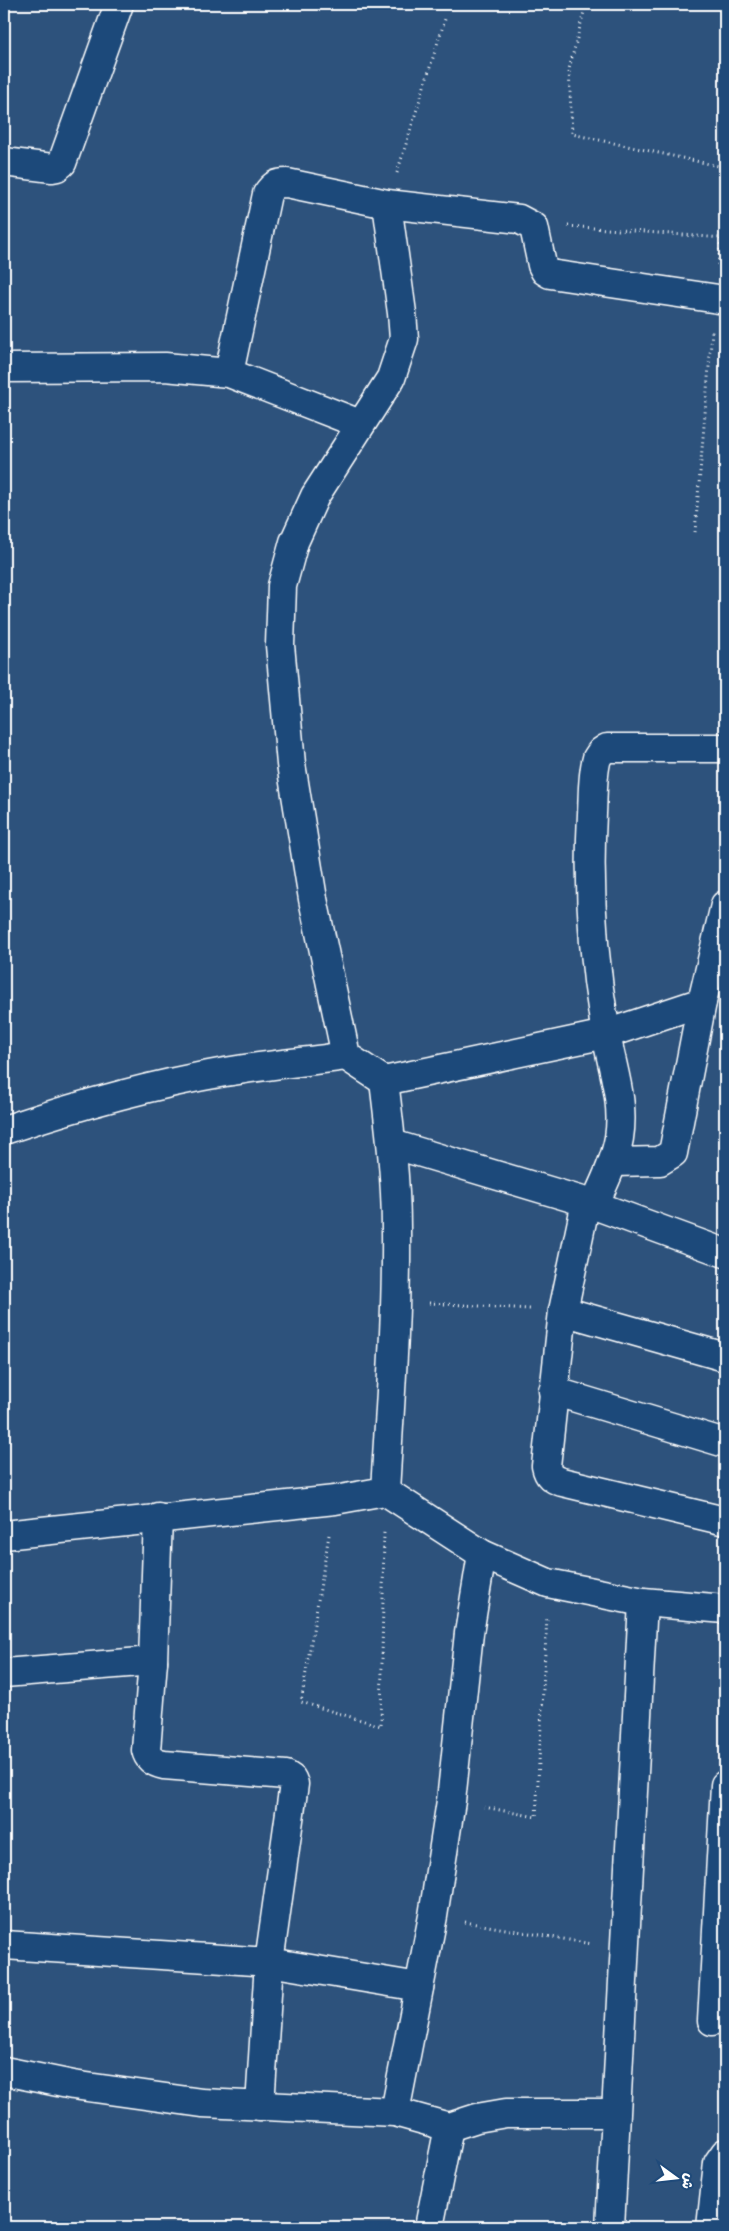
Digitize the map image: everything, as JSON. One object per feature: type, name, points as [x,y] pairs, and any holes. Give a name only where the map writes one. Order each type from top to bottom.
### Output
[{"type":"street","points":[[4,162],[52,168],[62,163],[119,4]]},
{"type":"street","points":[[229,372],[267,194],[272,186],[287,183],[387,204],[519,219],[529,223],[536,232],[542,266],[550,274],[720,300]]},
{"type":"street","points":[[346,1056],[311,889],[291,764],[280,645],[282,586],[294,542],[315,496],[391,378],[404,339],[387,204]]},
{"type":"street","points":[[4,368],[165,367],[229,372],[360,424]]},
{"type":"street","points":[[725,748],[607,748],[597,758],[590,852],[594,949],[606,1034],[620,1092],[619,1138],[613,1162],[590,1204],[563,1311],[546,1466],[551,1478],[562,1482],[725,1521]]},
{"type":"street","points":[[613,1162],[660,1161],[673,1153],[702,1002],[725,905]]},
{"type":"street","points":[[4,1130],[54,1113],[152,1087],[225,1072],[346,1056],[384,1081],[606,1034],[702,1002]]},
{"type":"street","points":[[384,1081],[392,1144],[396,1228],[395,1301],[385,1491]]},
{"type":"street","points":[[392,1144],[590,1204],[725,1253]]},
{"type":"street","points":[[563,1311],[725,1357]]},
{"type":"street","points":[[554,1391],[725,1443]]},
{"type":"street","points":[[4,1535],[158,1517],[335,1500],[385,1491],[482,1554],[548,1584],[643,1602],[725,1609]]},
{"type":"street","points":[[158,1517],[153,1661],[146,1750],[151,1760],[164,1765],[286,1775],[292,1779],[294,1784],[269,1962],[260,2106]]},
{"type":"street","points":[[395,2112],[433,1916],[450,1801],[469,1633],[482,1554]]},
{"type":"street","points":[[610,2227],[614,2113],[625,1950],[643,1602]]},
{"type":"street","points":[[4,1673],[153,1661]]},
{"type":"street","points":[[712,2021],[725,1785]]},
{"type":"street","points":[[4,1945],[269,1962],[419,1987]]},
{"type":"street","points":[[4,2071],[139,2096],[202,2103],[395,2112],[449,2127],[477,2118],[506,2113],[614,2113]]},
{"type":"street","points":[[429,2227],[449,2127]]},
{"type":"street","points":[[711,2227],[718,2163],[725,2153]]},
{"type":"path","points":[[586,4],[569,69],[572,134],[724,167]]},
{"type":"path","points":[[529,223],[722,238],[724,4]]},
{"type":"path","points":[[387,204],[446,16]]},
{"type":"path","points":[[695,532],[720,300]]},
{"type":"path","points":[[395,1301],[563,1311]]},
{"type":"path","points":[[335,1500],[301,1702],[381,1726],[385,1491]]},
{"type":"path","points":[[450,1801],[536,1817],[548,1584]]},
{"type":"path","points":[[433,1916],[625,1950]]}]
